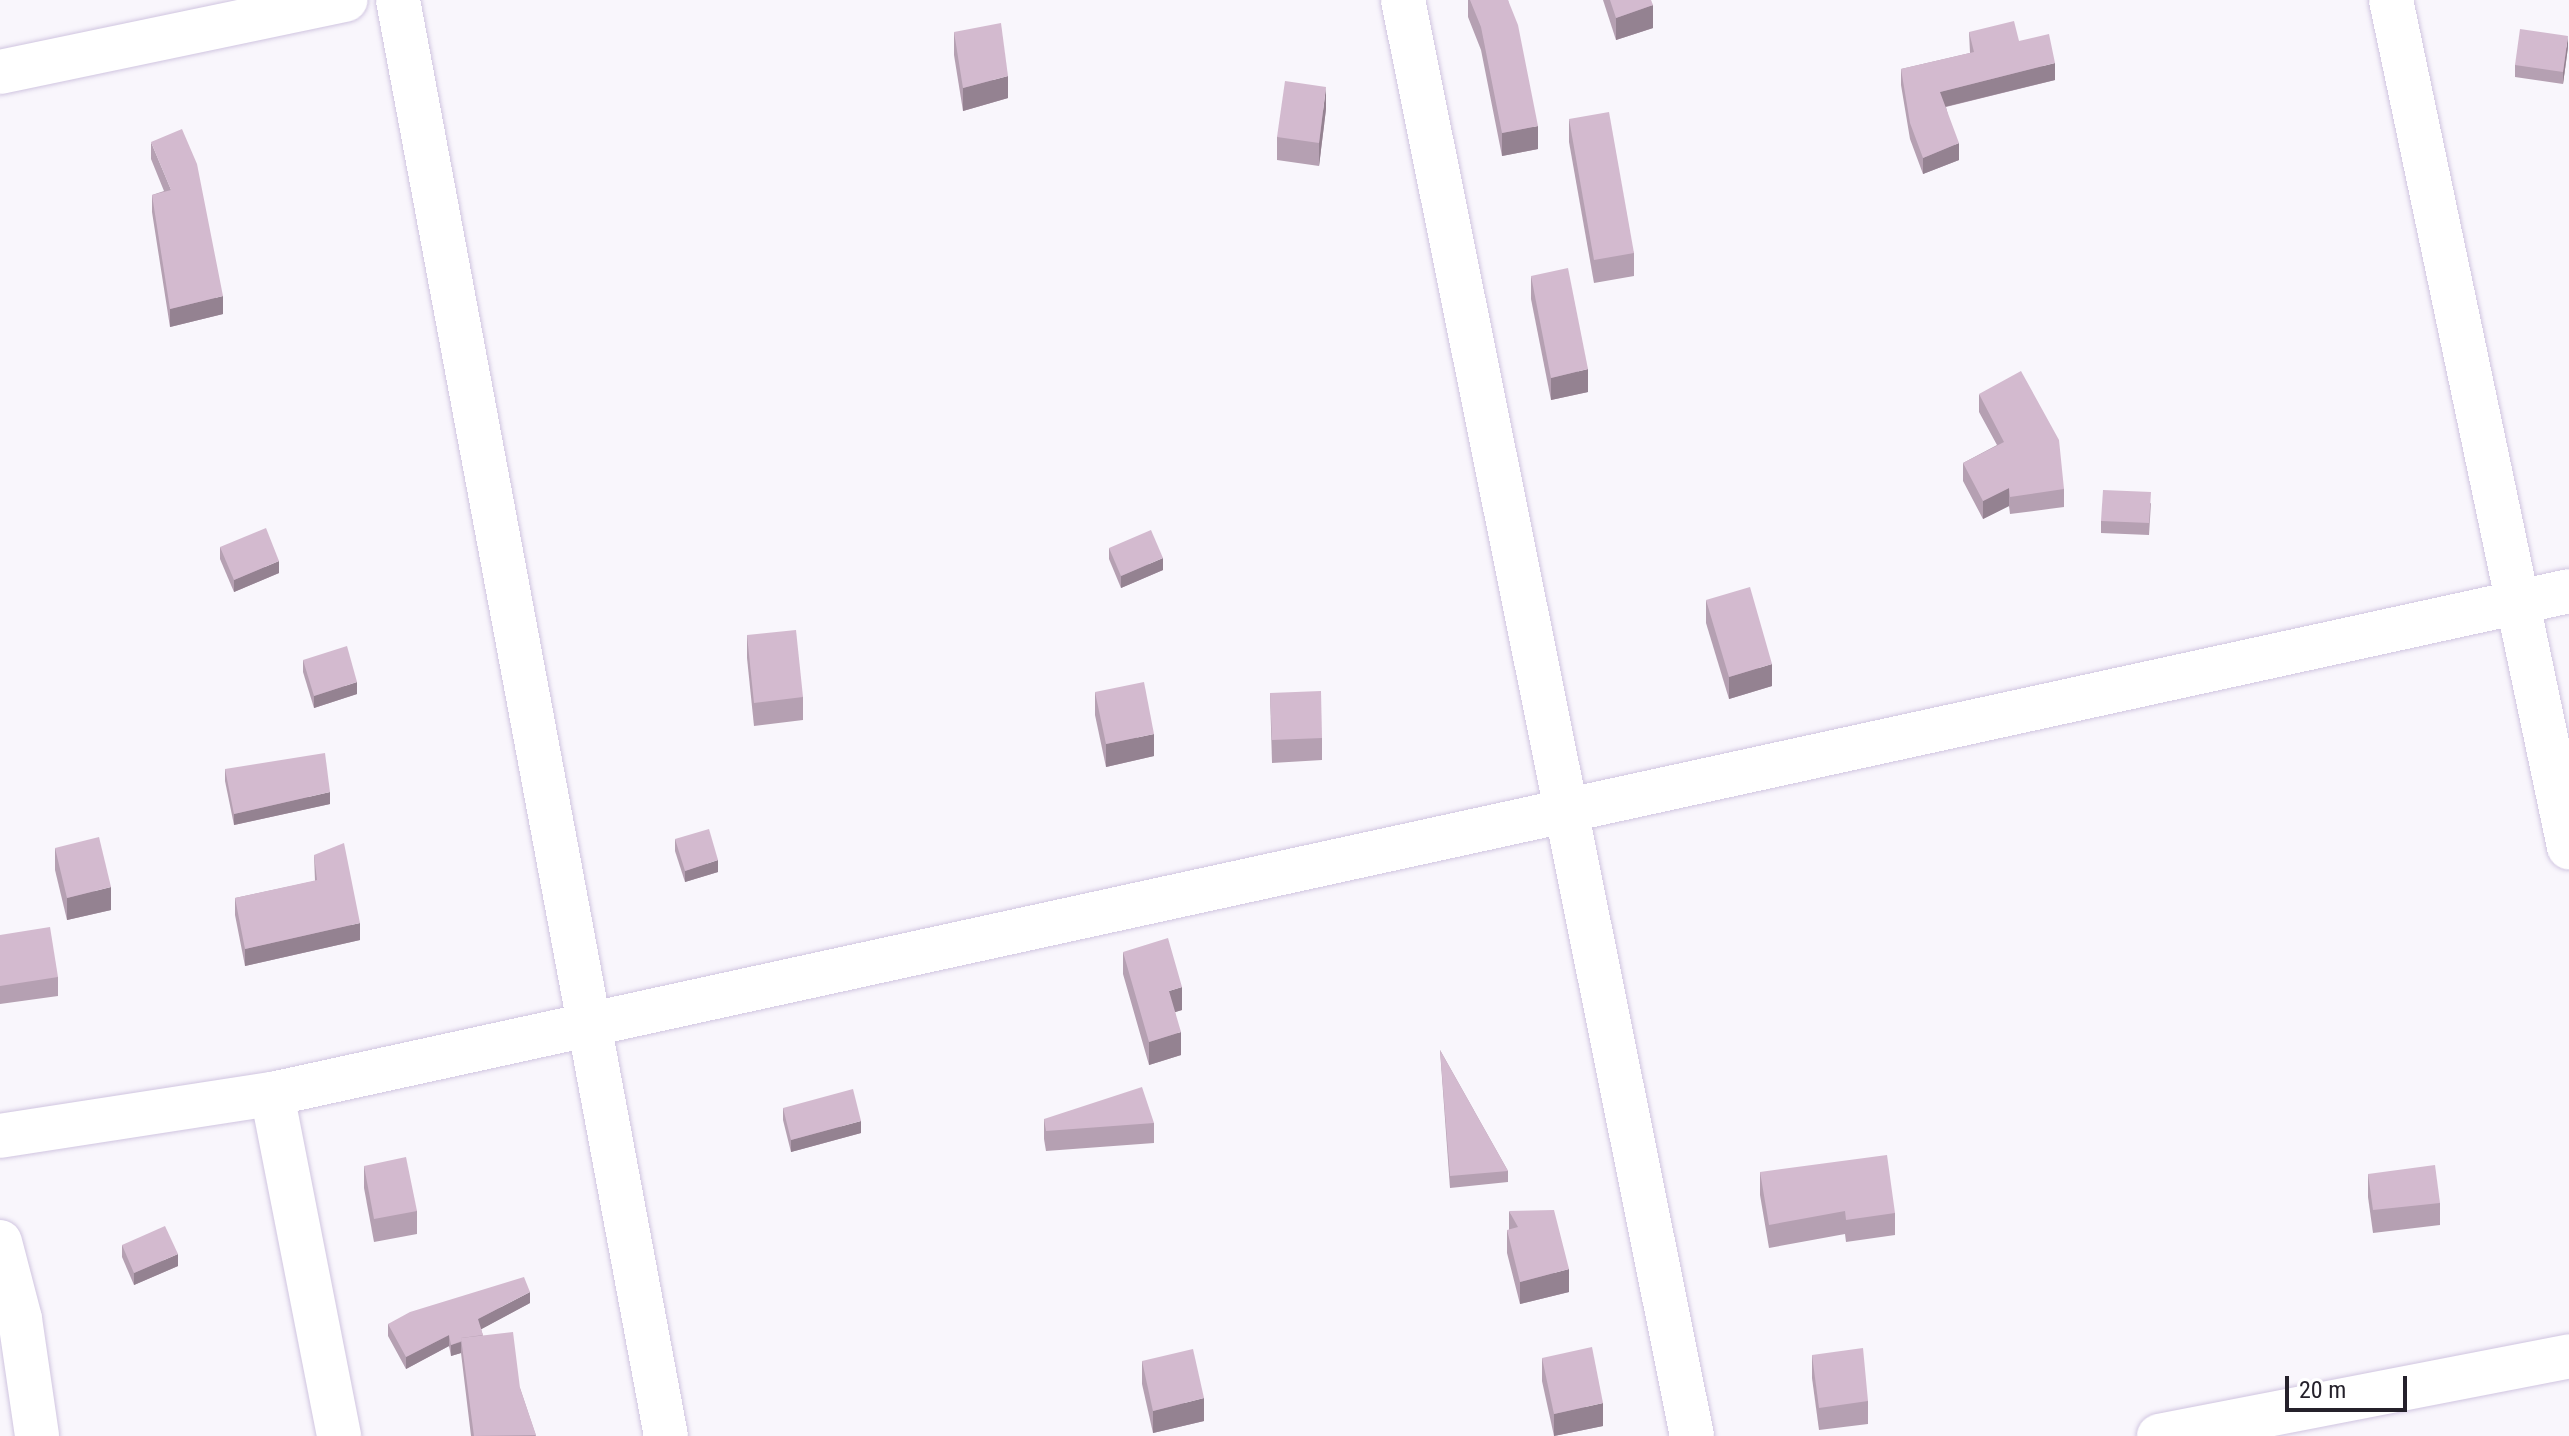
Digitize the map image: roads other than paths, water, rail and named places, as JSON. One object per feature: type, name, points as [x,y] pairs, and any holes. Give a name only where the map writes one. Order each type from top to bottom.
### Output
[{"type":"street","points":[[0,72],[346,0]]},
{"type":"street","points":[[398,0],[586,1023],[666,1436]]},
{"type":"street","points":[[1403,0],[1692,1436]]},
{"type":"street","points":[[2391,0],[2569,847]]},
{"type":"street","points":[[0,1136],[272,1094],[2569,591]]},
{"type":"street","points":[[272,1094],[339,1436]]},
{"type":"street","points":[[0,1242],[20,1319],[37,1436]]},
{"type":"street","points":[[2159,1436],[2569,1356]]}]
